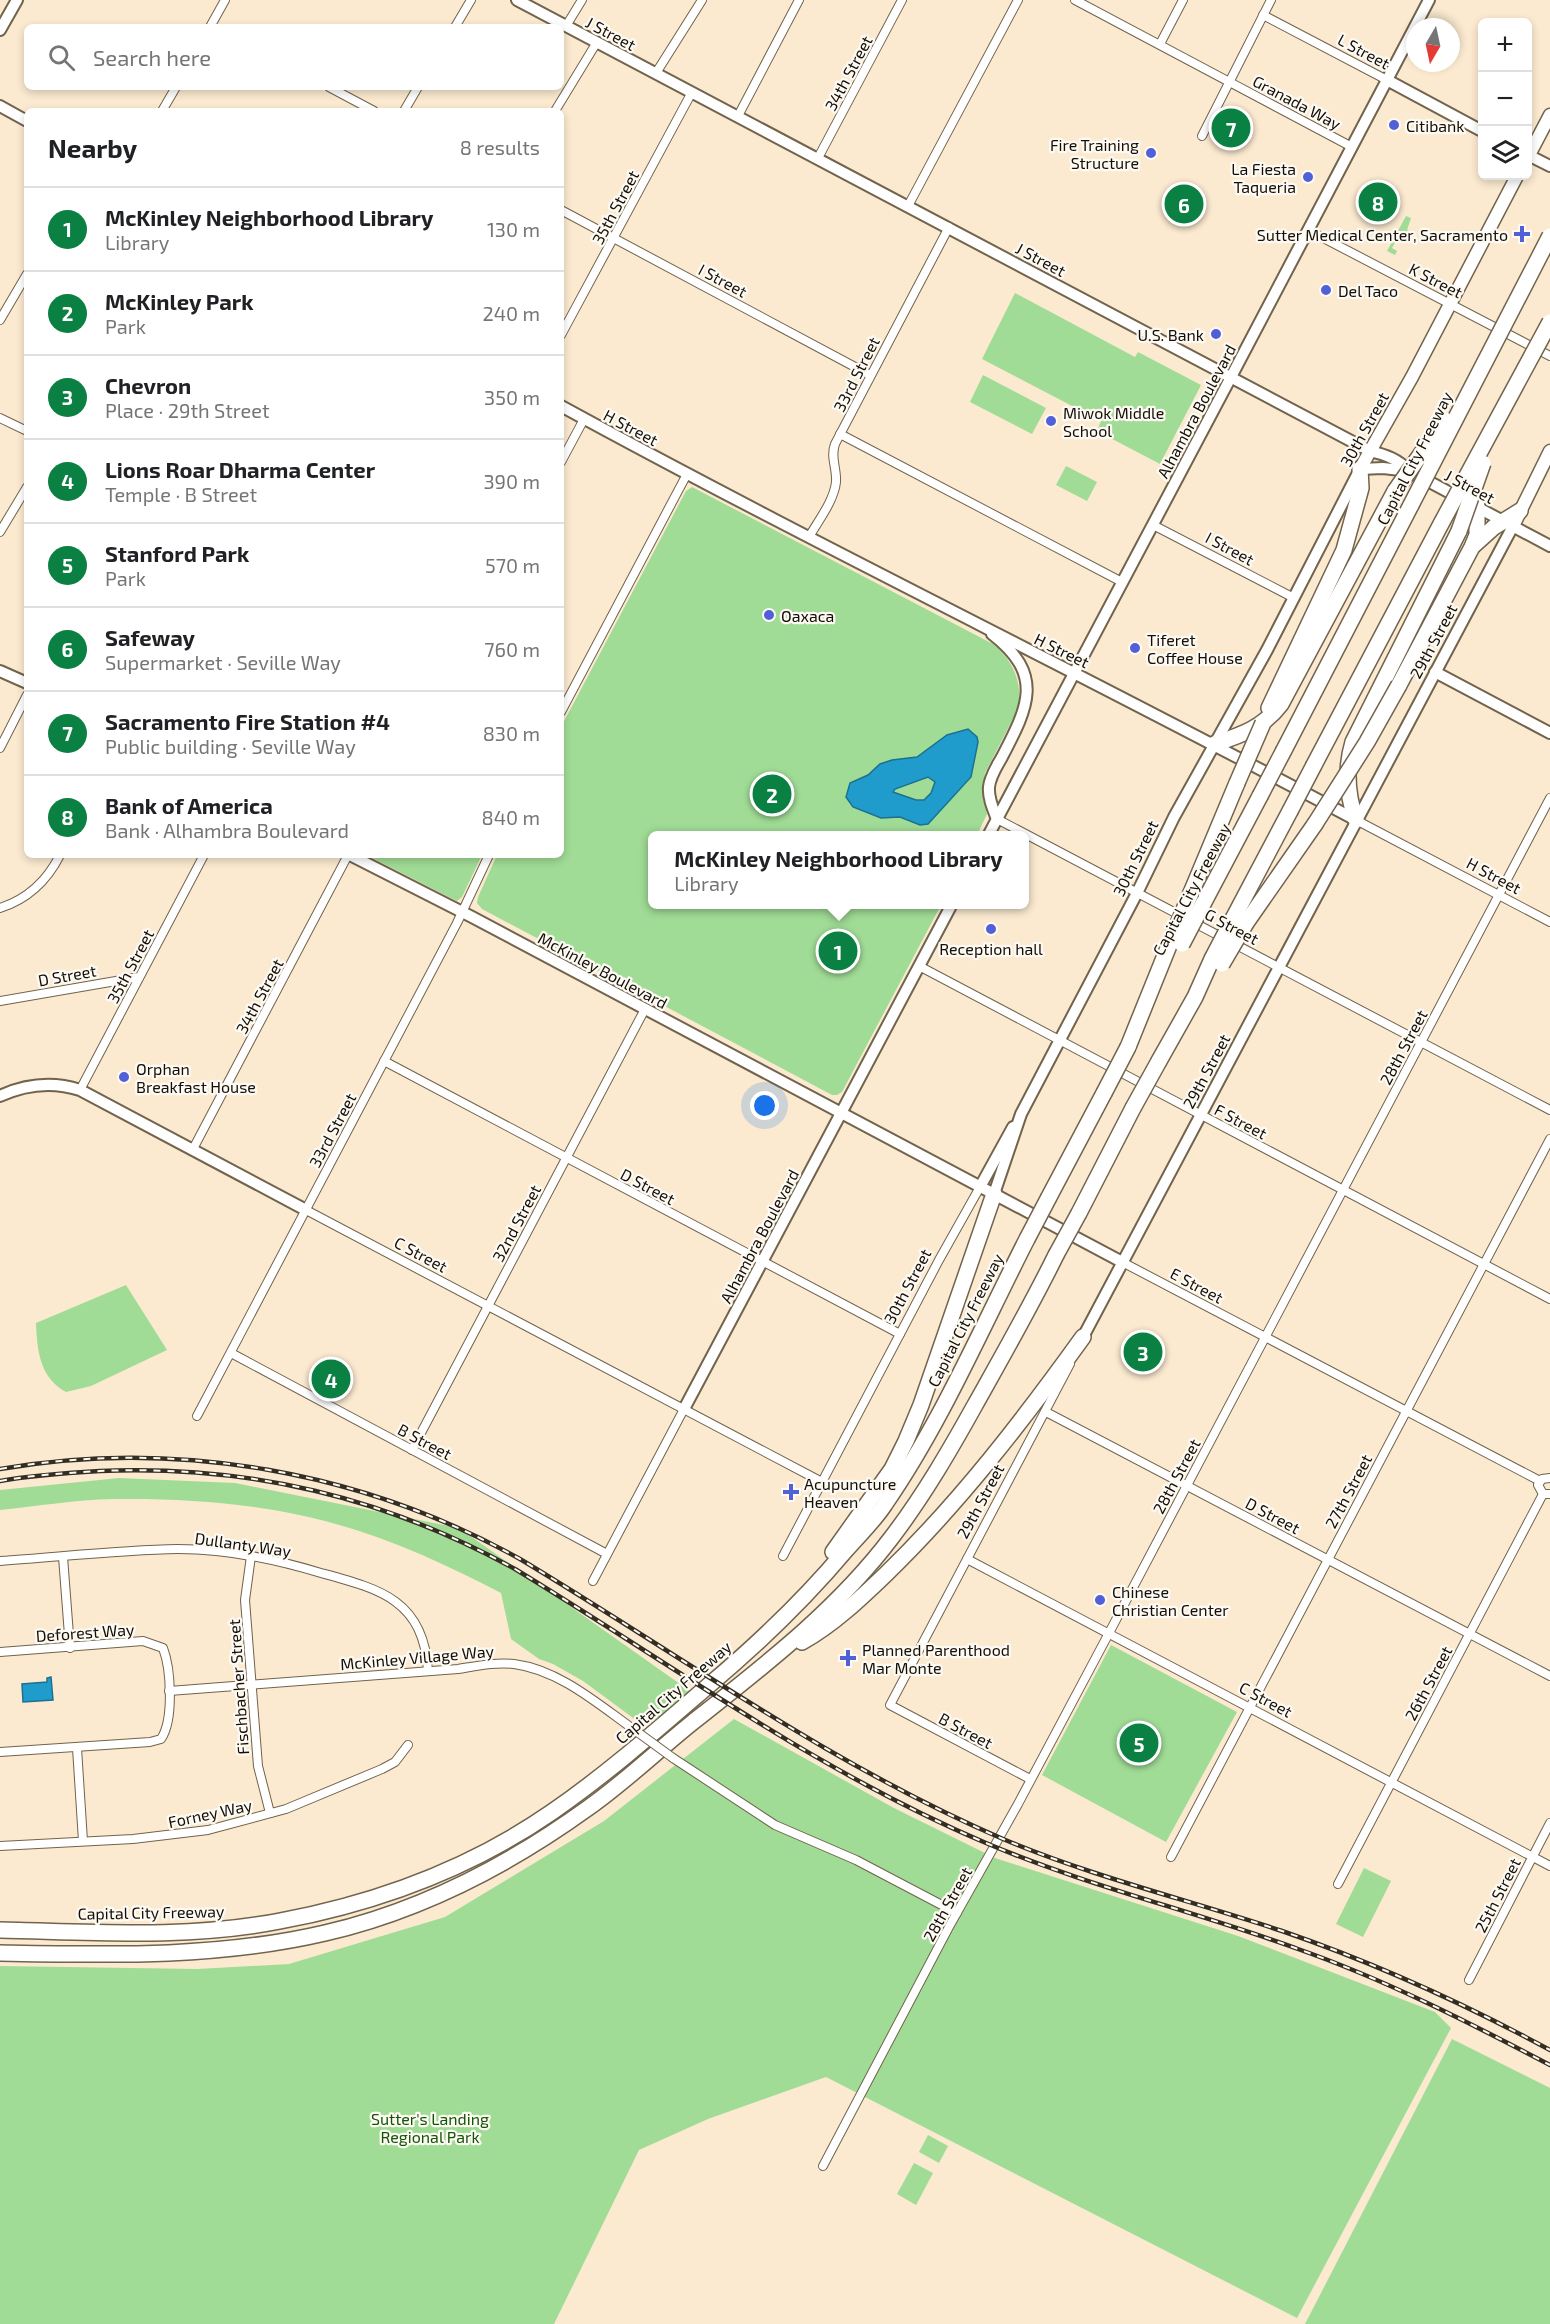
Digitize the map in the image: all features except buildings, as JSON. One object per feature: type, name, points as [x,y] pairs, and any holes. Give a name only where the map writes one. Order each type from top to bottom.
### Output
[{"type":"highway","name":"Capital City Freeway","points":[[0,1930],[132,1933],[205,1931],[278,1922],[350,1905],[419,1882],[486,1851],[550,1814],[609,1770],[782,1621],[882,1509],[926,1438],[1128,1047],[1177,940],[1204,902],[1550,236]]},
{"type":"highway","name":"Capital City Freeway","points":[[0,1953],[182,1954],[255,1947],[327,1933],[398,1911],[465,1883],[530,1848],[591,1807],[775,1657],[824,1613],[866,1570],[913,1509],[945,1459],[1026,1315],[1133,1108],[1240,920],[1290,811],[1550,322]]},
{"type":"highway","points":[[1214,744],[1250,732],[1272,716],[1281,704],[1395,491],[1474,379]]},
{"type":"highway","points":[[1356,820],[1348,798],[1348,759],[1353,742],[1459,531],[1497,423]]},
{"type":"highway","points":[[1177,940],[1191,893],[1286,668],[1334,575],[1344,550],[1361,488],[1360,469]]},
{"type":"highway","points":[[1240,920],[1315,824],[1399,685],[1472,547],[1477,535],[1477,506]]},
{"type":"highway","points":[[1472,547],[1512,519]]},
{"type":"highway","points":[[729,1668],[818,1572],[891,1469],[921,1405],[987,1191]]},
{"type":"highway","points":[[775,1657],[814,1635],[840,1616],[915,1545],[940,1518],[1049,1385],[1083,1337]]},
{"type":"main road","points":[[0,30],[17,0]]},
{"type":"main road","name":"J Street","points":[[517,0],[562,24]]},
{"type":"main road","name":"Alhambra Boulevard","points":[[991,831],[1429,0]]},
{"type":"main road","name":"J Street","points":[[566,26],[1370,451],[1386,454],[1401,462],[1409,471],[1477,506],[1512,519],[1550,546]]},
{"type":"main road","name":"L Street","points":[[1387,81],[1478,129]]},
{"type":"main road","points":[[0,106],[24,119]]},
{"type":"main road","points":[[1532,149],[1550,115]]},
{"type":"main road","points":[[1532,158],[1550,166]]},
{"type":"main road","name":"30th Street","points":[[987,1191],[1021,1114],[1137,893],[1174,817],[1294,598],[1360,469],[1412,377],[1515,180]]},
{"type":"main road","name":"H Street","points":[[564,408],[984,629],[1214,744],[1356,820]]},
{"type":"main road","name":"29th Street","points":[[1083,1337],[1280,968],[1435,672],[1512,519],[1550,451]]},
{"type":"main road","points":[[1360,469],[1383,468],[1409,471]]},
{"type":"main road","points":[[984,629],[1002,642],[1018,661],[1024,676],[1027,694],[1020,724],[990,783],[990,801],[997,819]]},
{"type":"main road","points":[[0,671],[24,682]]},
{"type":"main road","points":[[1435,672],[1550,733]]},
{"type":"main road","name":"McKinley Boulevard","points":[[355,858],[462,914],[472,917],[841,1113]]},
{"type":"main road","name":"Alhambra Boulevard","points":[[684,1409],[949,909]]},
{"type":"main road","name":"C Street","points":[[0,1096],[38,1084],[80,1090],[306,1210]]},
{"type":"main road","name":"E Street","points":[[841,1113],[1124,1263]]},
{"type":"street","points":[[212,24],[225,0]]},
{"type":"street","points":[[457,24],[471,0]]},
{"type":"street","points":[[566,26],[582,0]]},
{"type":"street","points":[[656,73],[702,0]]},
{"type":"street","points":[[738,116],[799,0]]},
{"type":"street","name":"34th Street","points":[[818,158],[902,0]]},
{"type":"street","points":[[908,206],[1018,0]]},
{"type":"street","points":[[1075,0],[1229,81]]},
{"type":"street","points":[[1160,44],[1184,0]]},
{"type":"street","points":[[1202,136],[1271,0]]},
{"type":"street","name":"L Street","points":[[1263,15],[1387,81]]},
{"type":"street","points":[[557,108],[597,42]]},
{"type":"street","name":"Granada Way","points":[[1229,81],[1352,147]]},
{"type":"street","points":[[164,108],[174,90]]},
{"type":"street","points":[[335,90],[368,108]]},
{"type":"street","points":[[406,108],[416,90]]},
{"type":"street","name":"35th Street","points":[[564,330],[692,92]]},
{"type":"street","name":"I Street","points":[[564,212],[870,375]]},
{"type":"street","name":"33rd Street","points":[[809,537],[834,490],[836,479],[832,453],[840,435],[949,227]]},
{"type":"street","name":"K Street","points":[[1308,230],[1550,356]]},
{"type":"street","points":[[0,320],[24,279]]},
{"type":"street","points":[[0,418],[24,430]]},
{"type":"street","points":[[564,456],[584,419]]},
{"type":"street","points":[[840,435],[1122,582]]},
{"type":"street","points":[[564,706],[687,474]]},
{"type":"street","points":[[0,532],[24,492]]},
{"type":"street","name":"I Street","points":[[1153,525],[1294,598]]},
{"type":"street","points":[[0,748],[24,702]]},
{"type":"street","name":"28th Street","points":[[823,2166],[1109,1633],[1550,798]]},
{"type":"street","name":"G Street","points":[[997,819],[1020,831]]},
{"type":"street","name":"H Street","points":[[1356,820],[1550,922]]},
{"type":"street","name":"G Street","points":[[1029,836],[1550,1110]]},
{"type":"street","points":[[0,908],[20,900],[40,885],[58,858]]},
{"type":"street","name":"35th Street","points":[[80,1090],[202,858]]},
{"type":"street","name":"34th Street","points":[[193,1149],[347,858]]},
{"type":"street","name":"33rd Street","points":[[197,1416],[462,914],[488,858]]},
{"type":"street","name":"F Street","points":[[919,966],[1550,1299]]},
{"type":"street","name":"D Street","points":[[0,1001],[139,977]]},
{"type":"street","name":"32nd Street","points":[[412,1450],[645,1009]]},
{"type":"street","name":"D Street","points":[[384,1061],[900,1334]]},
{"type":"street","name":"27th Street","points":[[1171,1857],[1550,1139]]},
{"type":"street","name":"30th Street","points":[[783,1556],[900,1334],[987,1191]]},
{"type":"street","name":"C Street","points":[[306,1210],[822,1482]]},
{"type":"street","name":"E Street","points":[[1124,1263],[1540,1481]]},
{"type":"street","name":"29th Street","points":[[890,1705],[1046,1412],[1083,1337]]},
{"type":"street","name":"B Street","points":[[231,1353],[607,1554]]},
{"type":"street","name":"Alhambra Boulevard","points":[[593,1581],[684,1409]]},
{"type":"street","name":"D Street","points":[[1046,1412],[1550,1676]]},
{"type":"street","points":[[1546,1494],[1538,1488],[1540,1481],[1550,1478]]},
{"type":"street","name":"26th Street","points":[[1338,1884],[1469,1634],[1546,1494]]},
{"type":"street","name":"Dullanty Way","points":[[0,1561],[179,1549],[228,1552],[298,1566],[377,1589],[389,1596],[411,1617],[419,1630],[428,1671]]},
{"type":"street","name":"Fischbacher Street","points":[[251,1556],[245,1600],[258,1766],[270,1814]]},
{"type":"street","points":[[63,1557],[70,1648]]},
{"type":"street","name":"C Street","points":[[967,1558],[1550,1866]]},
{"type":"street","name":"Deforest Way","points":[[0,1652],[143,1641],[153,1643],[163,1648],[169,1691]]},
{"type":"street","name":"McKinley Village Way","points":[[169,1691],[428,1671],[499,1663],[537,1670],[562,1681],[775,1826],[866,1865],[957,1913]]},
{"type":"street","points":[[0,1752],[77,1748],[150,1742],[161,1739],[166,1732],[168,1721],[169,1691]]},
{"type":"street","name":"B Street","points":[[890,1705],[1030,1779]]},
{"type":"street","name":"Forney Way","points":[[0,1846],[171,1836],[219,1828],[286,1809],[382,1769],[394,1762],[408,1745]]},
{"type":"street","points":[[77,1748],[83,1841]]},
{"type":"street","name":"25th Street","points":[[1469,1980],[1550,1823]]},
{"type":"green space","points":[[1406,216],[1411,218],[1407,230],[1412,232],[1407,240],[1399,235],[1392,248],[1397,251],[1395,255],[1387,251]]},
{"type":"green space","points":[[1015,293],[1135,357],[1138,352],[1201,385],[1160,464],[1097,431],[1101,421],[982,359]]},
{"type":"green space","points":[[983,375],[1046,408],[1032,434],[970,402]]},
{"type":"green space","points":[[1066,466],[1097,482],[1087,501],[1056,485]]},
{"type":"green space","points":[[692,487],[993,644],[1006,657],[1018,681],[1018,709],[985,773],[982,790],[987,814],[979,831],[648,831],[648,909],[939,909],[842,1092],[837,1095],[832,1095],[482,909],[477,903],[496,858],[564,858],[564,721],[686,491]]},
{"type":"green space","points":[[372,858],[481,858],[462,897],[457,901]]},
{"type":"green space","points":[[126,1285],[167,1350],[91,1386],[66,1392],[50,1379],[45,1371],[37,1344],[36,1323]]},
{"type":"green space","points":[[119,1478],[235,1483],[459,1528],[697,1696],[644,1726],[583,1681],[539,1659],[511,1639],[501,1593],[415,1552],[348,1527],[273,1510],[166,1499],[99,1500],[0,1510],[0,1490]]},
{"type":"green space","points":[[1111,1645],[1237,1712],[1166,1842],[1042,1775]]},
{"type":"green space","name":"Sutter's Landing Regional Park","points":[[734,1719],[894,1808],[995,1858],[1238,1936],[1435,2012],[1451,2028],[1297,2318],[826,2077],[708,2119],[639,2150],[554,2324],[0,2324],[0,1966],[197,1969],[289,1964],[445,1917],[604,1821]]},
{"type":"green space","points":[[1364,1868],[1391,1881],[1363,1937],[1336,1924]]},
{"type":"green space","points":[[1452,2039],[1550,2088],[1550,2324],[1305,2324]]},
{"type":"green space","points":[[928,2135],[948,2146],[939,2163],[919,2152]]},
{"type":"green space","points":[[914,2163],[933,2173],[916,2205],[897,2194]]},
{"type":"water","points":[[968,729],[977,737],[971,777],[928,824],[920,825],[900,817],[881,818],[853,807],[846,797],[850,783],[868,775],[880,764],[917,757],[947,735]],"holes":[[[928,777],[935,782],[931,793],[924,800],[916,800],[893,792],[895,789]]]},
{"type":"water","points":[[51,1677],[53,1700],[23,1702],[22,1684],[47,1682],[47,1678]]},
{"type":"railway","points":[[0,1469],[67,1460],[134,1458],[201,1461],[268,1470],[334,1484],[398,1504],[460,1529],[520,1559],[817,1743],[939,1810],[1037,1853],[1141,1888],[1282,1931],[1351,1956],[1451,2000],[1550,2050]]},
{"type":"railway","points":[[0,1481],[100,1471],[210,1474],[263,1480],[315,1491],[416,1522],[515,1569],[804,1750],[924,1815],[986,1843],[1063,1872],[1259,1935],[1331,1961],[1426,2002],[1550,2065]]},
{"type":"place","name":"Citibank","points":[[1394,125]]},
{"type":"place","name":"Sacramento Fire Station #4","points":[[1231,128]]},
{"type":"place","name":"Fire Training Structure","points":[[1151,153]]},
{"type":"place","name":"La Fiesta Taqueria","points":[[1308,177]]},
{"type":"place","name":"Bank of America","points":[[1378,202]]},
{"type":"place","name":"Safeway","points":[[1184,204]]},
{"type":"place","name":"Sutter Medical Center, Sacramento","points":[[1522,234]]},
{"type":"place","name":"Del Taco","points":[[1326,290]]},
{"type":"place","name":"U.S. Bank","points":[[1216,334]]},
{"type":"place","name":"Miwok Middle School","points":[[1051,421]]},
{"type":"place","name":"Oaxaca","points":[[769,615]]},
{"type":"place","name":"Tiferet Coffee House","points":[[1135,648]]},
{"type":"place","name":"McKinley Park","points":[[772,794]]},
{"type":"place","name":"Reception hall","points":[[991,929]]},
{"type":"place","name":"McKinley Neighborhood Library","points":[[838,951]]},
{"type":"place","name":"Orphan Breakfast House","points":[[124,1077]]},
{"type":"place","name":"Chevron","points":[[1143,1352]]},
{"type":"place","name":"Lions Roar Dharma Center","points":[[331,1379]]},
{"type":"place","name":"Acupuncture Heaven","points":[[791,1492]]},
{"type":"place","name":"Chinese Christian Center","points":[[1100,1600]]},
{"type":"place","name":"Planned Parenthood Mar Monte","points":[[848,1658]]},
{"type":"place","name":"Stanford Park","points":[[1139,1743]]}]
